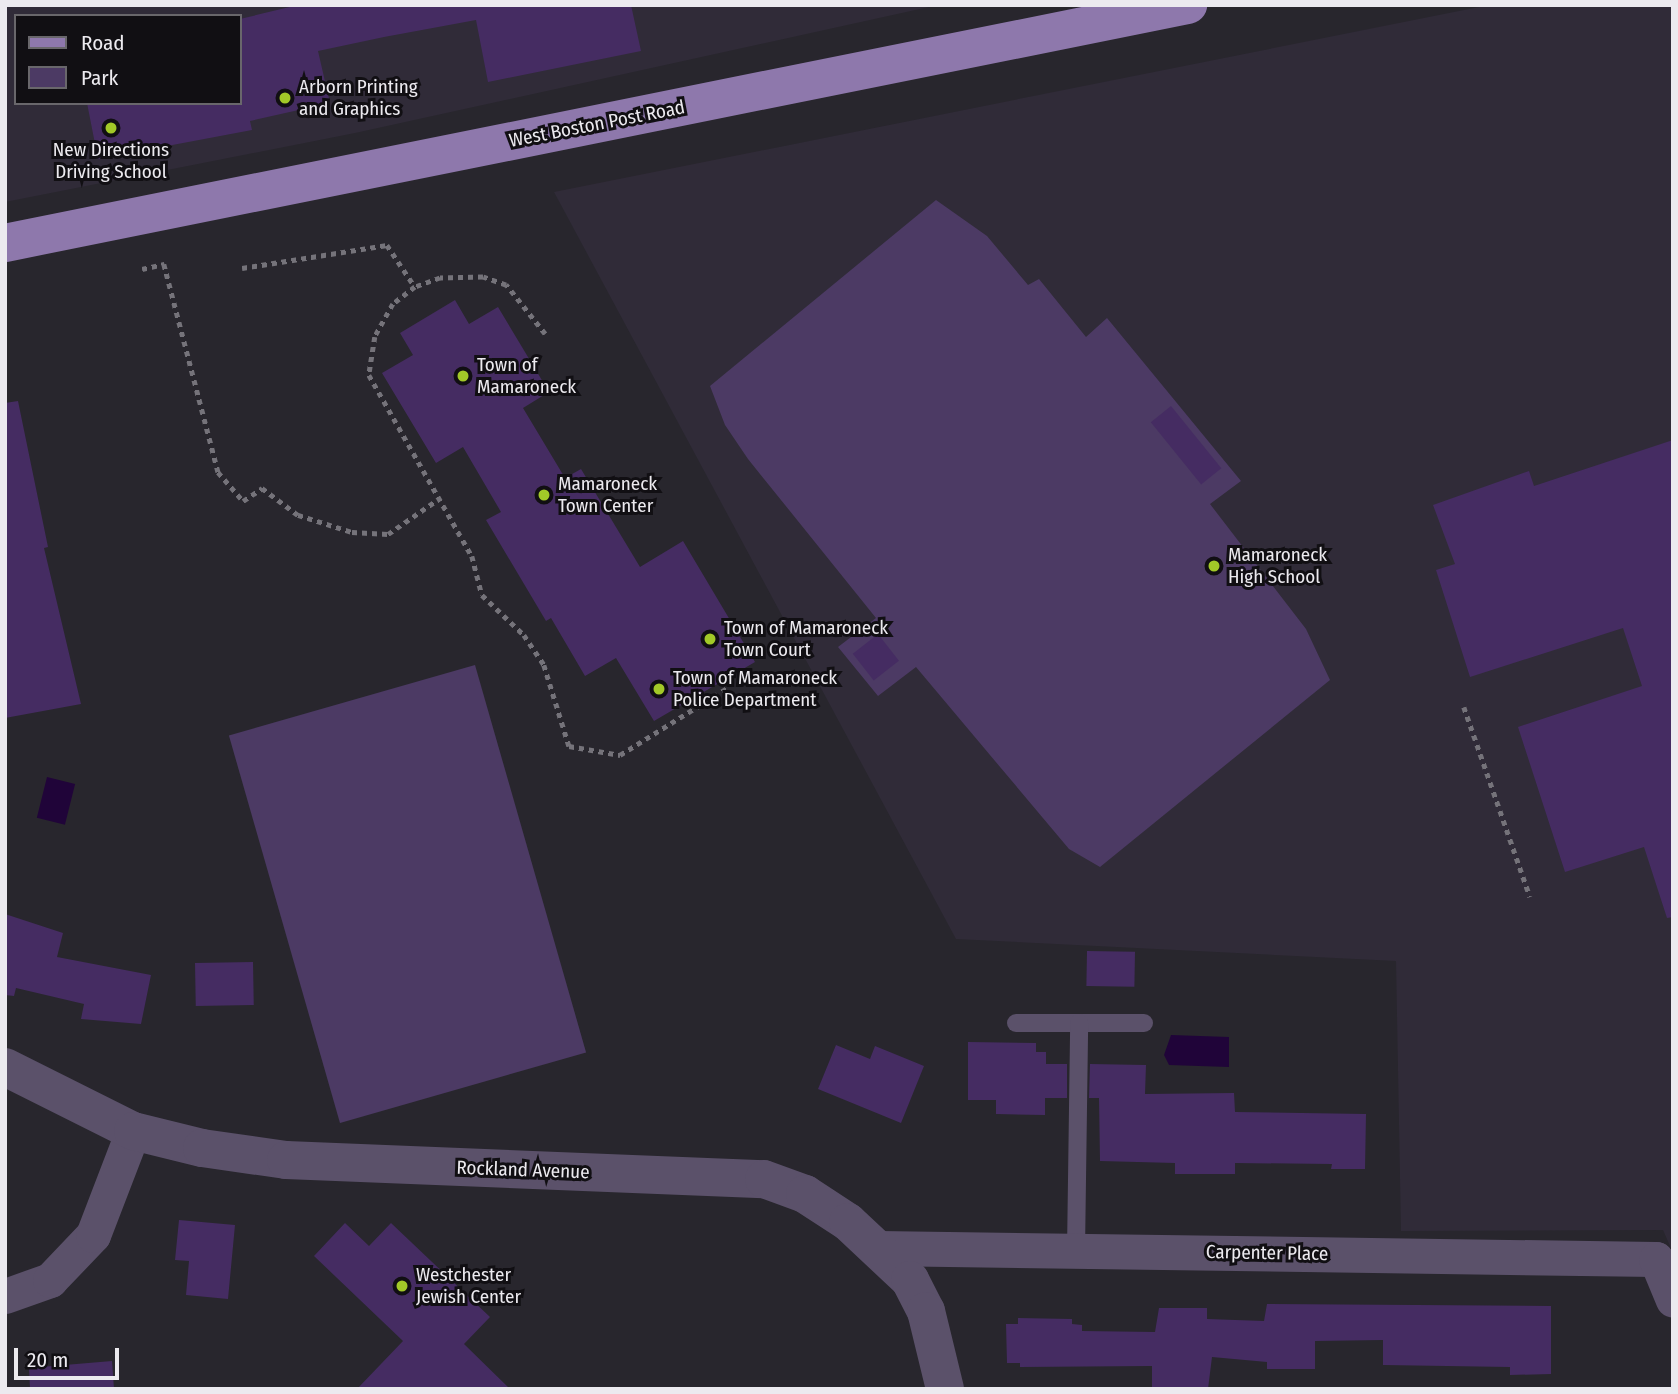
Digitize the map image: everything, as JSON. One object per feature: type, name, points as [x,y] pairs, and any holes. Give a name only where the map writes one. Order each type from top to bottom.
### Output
[{"type":"main road","name":"West Boston Post Road","points":[[5,243],[1188,5]]},
{"type":"street","name":"Rockland Avenue","points":[[5,1067],[133,1131],[202,1148],[286,1160],[764,1178],[805,1194],[878,1248],[910,1280],[926,1311],[945,1389]]},
{"type":"street","points":[[5,1296],[50,1280],[93,1235],[133,1131]]},
{"type":"street","name":"Carpenter Place","points":[[878,1248],[1656,1259],[1673,1300]]},
{"type":"lane","points":[[1016,1023],[1144,1023]]},
{"type":"lane","points":[[1076,1251],[1079,1023]]},
{"type":"path","points":[[242,268],[387,245],[415,287]]},
{"type":"path","points":[[142,269],[164,264],[218,472],[243,501],[262,488],[298,515],[352,532],[388,534],[440,498]]},
{"type":"path","points":[[545,334],[506,285],[483,277],[440,278],[415,287],[394,304],[375,337],[369,375],[472,556],[482,595],[524,635],[544,665],[569,746],[621,755],[729,687]]},
{"type":"path","points":[[1464,707],[1530,897]]},
{"type":"shaded area","points":[[5,5],[938,5],[355,133],[5,202]]},
{"type":"shaded area","name":"Mamaroneck High School","points":[[1489,5],[1673,5],[1673,1253],[1663,1230],[1401,1231],[1396,961],[956,939],[554,192]]},
{"type":"shaded area","points":[[47,777],[75,784],[65,825],[37,818]]},
{"type":"shaded area","points":[[1171,1035],[1229,1037],[1229,1067],[1169,1065],[1164,1055]]},
{"type":"green space","points":[[936,200],[987,236],[1028,285],[1039,279],[1086,337],[1107,318],[1241,481],[1210,504],[1306,629],[1330,680],[1100,867],[1069,849],[916,667],[878,696],[838,647],[876,618],[748,459],[725,425],[710,386]]},
{"type":"green space","points":[[475,665],[586,1052],[340,1123],[229,736]]},
{"type":"building","points":[[298,5],[631,5],[641,51],[488,82],[476,20],[384,37],[318,51],[330,103],[250,121],[252,130],[98,159],[87,105],[242,105],[242,19]]},
{"type":"building","name":"Mamaroneck Town Center","points":[[455,300],[469,324],[498,307],[549,392],[523,408],[565,478],[581,469],[640,567],[683,541],[755,662],[654,721],[616,658],[585,676],[551,618],[546,621],[486,520],[501,512],[463,447],[436,463],[382,373],[413,355],[400,333]]},
{"type":"building","points":[[18,401],[48,547],[44,548],[81,704],[5,718],[5,403]]},
{"type":"building","points":[[1171,406],[1221,468],[1201,485],[1151,422]]},
{"type":"building","points":[[1673,440],[1673,917],[1667,918],[1644,847],[1565,872],[1518,727],[1642,686],[1623,628],[1470,677],[1436,570],[1455,564],[1433,505],[1529,471],[1534,486]]},
{"type":"building","points":[[878,634],[899,661],[874,680],[853,654]]},
{"type":"building","points":[[5,914],[63,933],[57,957],[151,975],[141,1024],[81,1019],[84,1004],[16,988],[14,996],[5,995]]},
{"type":"building","points":[[1087,951],[1135,952],[1134,987],[1086,986]]},
{"type":"building","points":[[253,962],[254,1005],[196,1006],[195,963]]},
{"type":"building","points":[[968,1042],[1036,1043],[1036,1052],[1046,1052],[1046,1064],[1067,1064],[1067,1098],[1045,1098],[1045,1115],[996,1114],[996,1100],[968,1100]]},
{"type":"building","points":[[836,1045],[870,1059],[875,1046],[924,1066],[901,1123],[818,1089]]},
{"type":"building","points":[[1090,1064],[1146,1065],[1145,1094],[1234,1093],[1235,1112],[1366,1114],[1365,1169],[1331,1169],[1332,1164],[1235,1163],[1235,1174],[1175,1174],[1175,1163],[1100,1161],[1099,1098],[1089,1098]]},
{"type":"building","points":[[179,1220],[235,1225],[228,1299],[186,1295],[189,1261],[175,1260]]},
{"type":"building","name":"Westchester Jewish Center","points":[[345,1223],[369,1246],[391,1223],[490,1317],[464,1344],[510,1389],[357,1389],[403,1341],[314,1256]]},
{"type":"building","points":[[1267,1304],[1551,1306],[1551,1374],[1510,1375],[1510,1367],[1383,1365],[1383,1340],[1315,1341],[1315,1369],[1267,1369],[1267,1362],[1212,1357],[1208,1389],[1152,1389],[1152,1366],[1020,1367],[1020,1363],[1007,1363],[1006,1324],[1018,1324],[1018,1318],[1072,1319],[1072,1324],[1082,1325],[1082,1331],[1155,1332],[1159,1308],[1207,1308],[1207,1319],[1264,1321]]},
{"type":"building","points":[[112,1361],[114,1389],[30,1389],[29,1368]]},
{"type":"place","name":"Arborn Printing and Graphics","points":[[285,98]]},
{"type":"place","name":"New Directions Driving School","points":[[111,128]]},
{"type":"place","name":"Town of Mamaroneck","points":[[463,376]]},
{"type":"place","name":"Mamaroneck Town Center","points":[[544,495]]},
{"type":"place","name":"Mamaroneck High School","points":[[1214,566]]},
{"type":"place","name":"Town of Mamaroneck Town Court","points":[[710,639]]},
{"type":"place","name":"Town of Mamaroneck Police Department","points":[[659,689]]},
{"type":"place","name":"Westchester Jewish Center","points":[[402,1286]]}]
